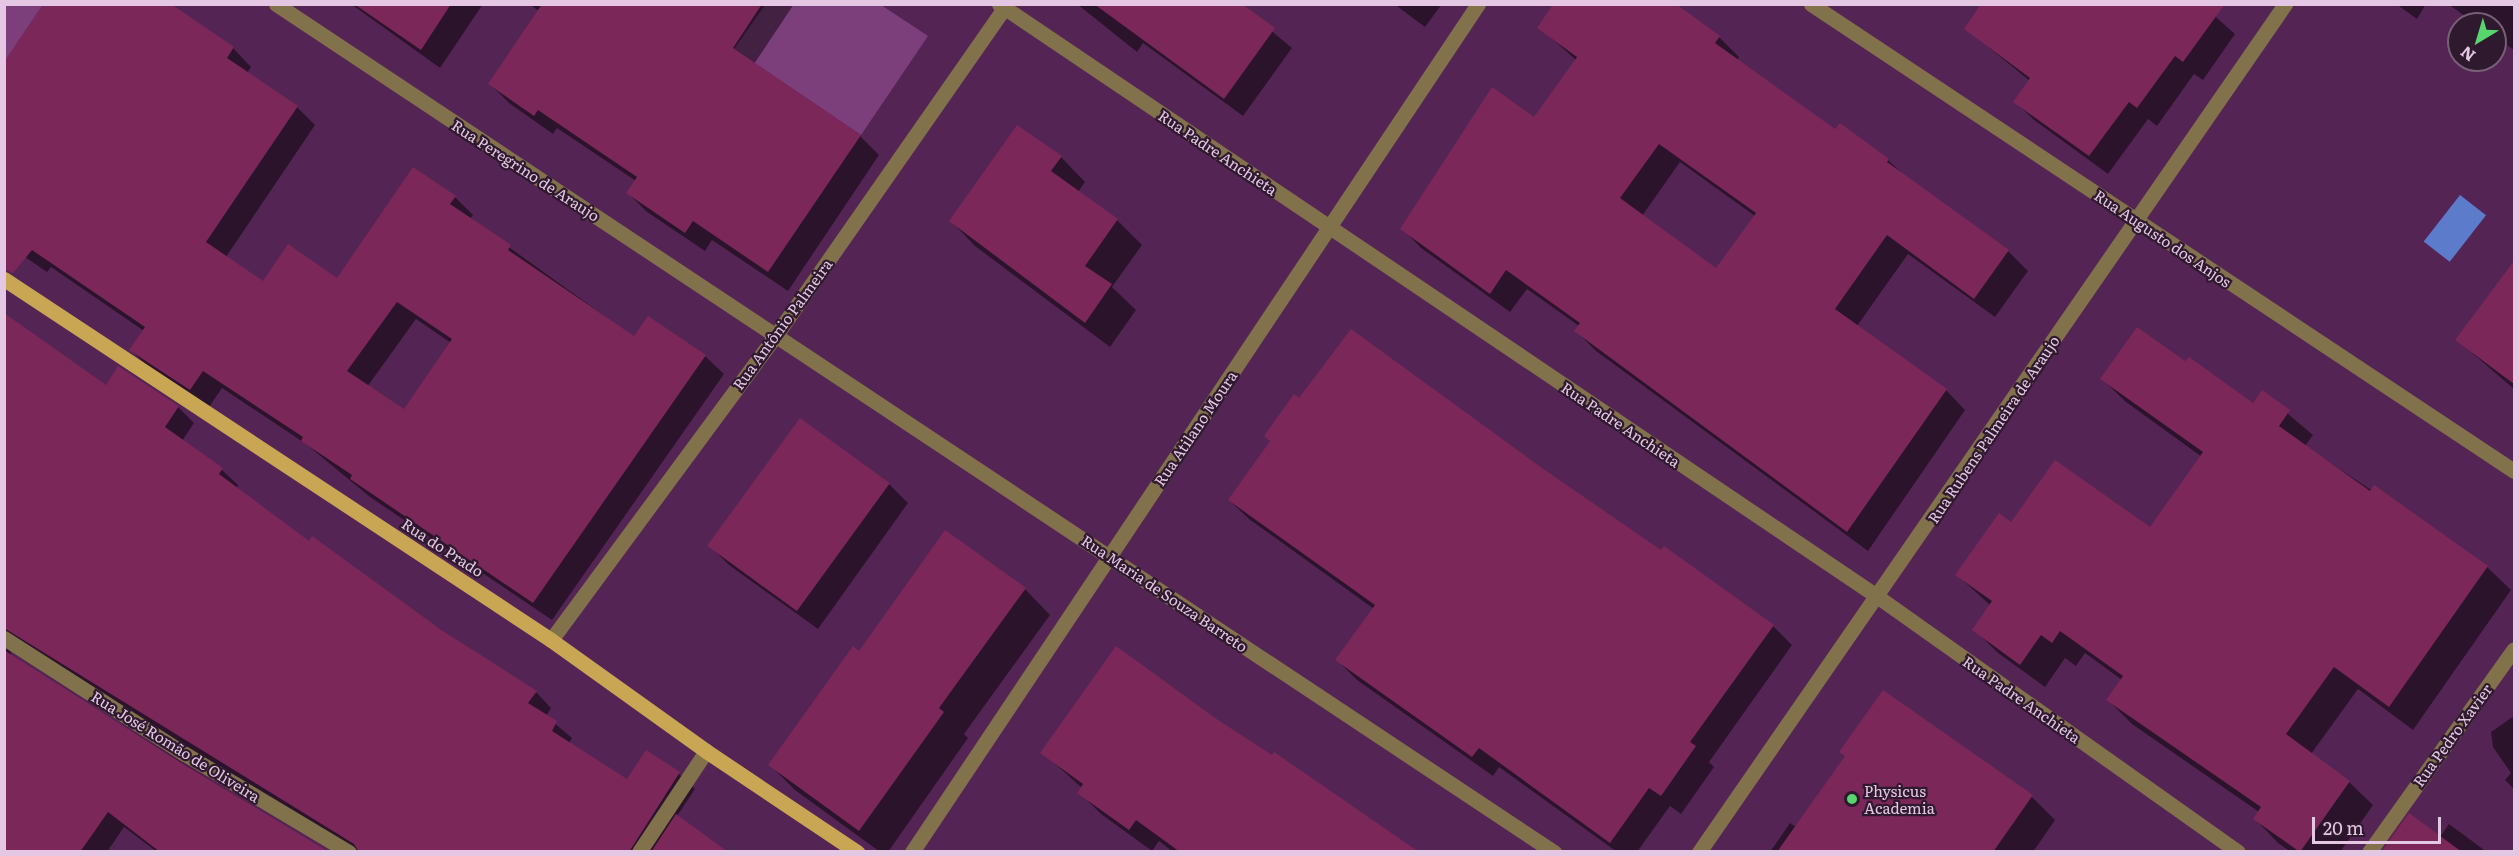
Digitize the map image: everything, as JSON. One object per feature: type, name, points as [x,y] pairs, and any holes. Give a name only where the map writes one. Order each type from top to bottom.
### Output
[{"type":"main road","name":"Rua do Prado","points":[[4,279],[551,640],[706,751],[857,852]]},
{"type":"street","name":"Rua Peregrino de Araujo","points":[[276,4],[776,335]]},
{"type":"street","name":"Rua Atilano Moura","points":[[912,852],[1108,555],[1331,228],[1478,4]]},
{"type":"street","name":"Rua Augusto dos Anjos","points":[[1811,4],[2514,471]]},
{"type":"street","name":"Rua Rubens Palmeira de Araujo","points":[[1700,852],[2285,4]]},
{"type":"street","name":"Rua Antônio Palmeira","points":[[551,640],[776,335],[1003,6]]},
{"type":"street","name":"Rua Padre Anchieta","points":[[1003,6],[1878,597],[2238,852]]},
{"type":"street","name":"Rua Maria de Souza Barreto","points":[[776,335],[1554,852]]},
{"type":"street","name":"Rua José Romão de Oliveira","points":[[4,638],[185,754],[349,852]]},
{"type":"street","name":"Rua Pedro Xavier","points":[[2369,852],[2514,648]]},
{"type":"street","points":[[639,852],[706,751]]},
{"type":"shaded area","points":[[5,5],[47,5],[5,62]]},
{"type":"shaded area","points":[[765,5],[881,5],[928,36],[861,135],[734,49]]},
{"type":"water","points":[[2460,195],[2486,215],[2450,262],[2424,241]]},
{"type":"building","points":[[43,4],[171,4],[234,47],[227,58],[298,106],[206,242],[263,281],[288,244],[337,278],[413,167],[456,196],[450,204],[511,245],[508,250],[634,336],[648,316],[706,355],[533,603],[350,479],[352,475],[301,441],[303,437],[203,371],[190,390],[129,350],[145,327],[32,250],[13,273],[4,269],[4,62]],"holes":[[[397,302],[452,339],[404,409],[347,371]]]},
{"type":"building","points":[[354,4],[451,4],[421,50]]},
{"type":"building","points":[[542,4],[762,4],[733,48],[861,135],[768,272],[693,221],[685,233],[626,193],[637,177],[538,110],[534,116],[488,84]]},
{"type":"building","points":[[1094,4],[1242,4],[1275,28],[1224,99]]},
{"type":"building","points":[[1553,4],[1676,4],[1720,36],[1715,43],[1835,129],[1840,123],[1889,159],[1887,162],[2009,250],[1974,299],[1887,235],[1835,309],[1947,389],[1847,532],[1574,331],[1580,323],[1506,270],[1490,294],[1400,229],[1492,87],[1534,117],[1577,57],[1537,28]],"holes":[[[1659,144],[1756,213],[1716,268],[1620,198]]]},
{"type":"building","points":[[1981,4],[2225,4],[2183,62],[2175,56],[2137,108],[2129,102],[2089,156],[2013,102],[2030,78],[1964,29]]},
{"type":"building","points":[[1017,125],[1062,156],[1051,171],[1118,219],[1085,266],[1112,284],[1085,323],[949,221]]},
{"type":"building","points":[[2514,261],[2514,384],[2455,340]]},
{"type":"building","points":[[4,313],[106,385],[118,366],[179,406],[165,427],[223,468],[219,474],[309,541],[312,536],[440,629],[537,691],[528,703],[557,721],[552,731],[627,779],[646,750],[680,772],[629,852],[359,852],[354,844],[4,628]]},
{"type":"building","points":[[2137,327],[2185,361],[2189,357],[2253,403],[2262,390],[2290,410],[2279,426],[2370,491],[2374,485],[2488,566],[2389,707],[2334,667],[2286,734],[2350,781],[2300,852],[2253,819],[2261,807],[2106,700],[2123,676],[2060,631],[2052,643],[2041,635],[2020,665],[1972,630],[1992,601],[1955,575],[1999,513],[2011,522],[2055,460],[2150,527],[2203,452],[2100,379]]},
{"type":"building","points":[[1351,329],[1542,468],[1661,550],[1664,546],[1774,625],[1690,742],[1696,746],[1661,796],[1649,788],[1610,843],[1479,748],[1472,757],[1335,660],[1375,605],[1228,500],[1270,441],[1264,436],[1294,394],[1299,398]]},
{"type":"building","points":[[800,418],[890,483],[797,611],[707,546]]},
{"type":"building","points":[[945,530],[1026,588],[939,708],[944,712],[859,831],[768,765],[853,646],[859,651]]},
{"type":"building","points":[[1116,646],[1218,720],[1272,755],[1274,752],[1419,852],[1180,852],[1136,820],[1129,830],[1077,793],[1083,784],[1040,753]]},
{"type":"building","points":[[4,650],[180,762],[329,852],[160,852],[108,812],[80,852],[4,852]]},
{"type":"building","points":[[1883,690],[2033,795],[1993,852],[1777,852],[1845,756],[1839,752]]},
{"type":"building","points":[[2409,813],[2462,852],[2381,852]]},
{"type":"building","points":[[676,814],[728,852],[651,852]]},
{"type":"place","name":"Physicus Academia","points":[[1852,799]]}]
